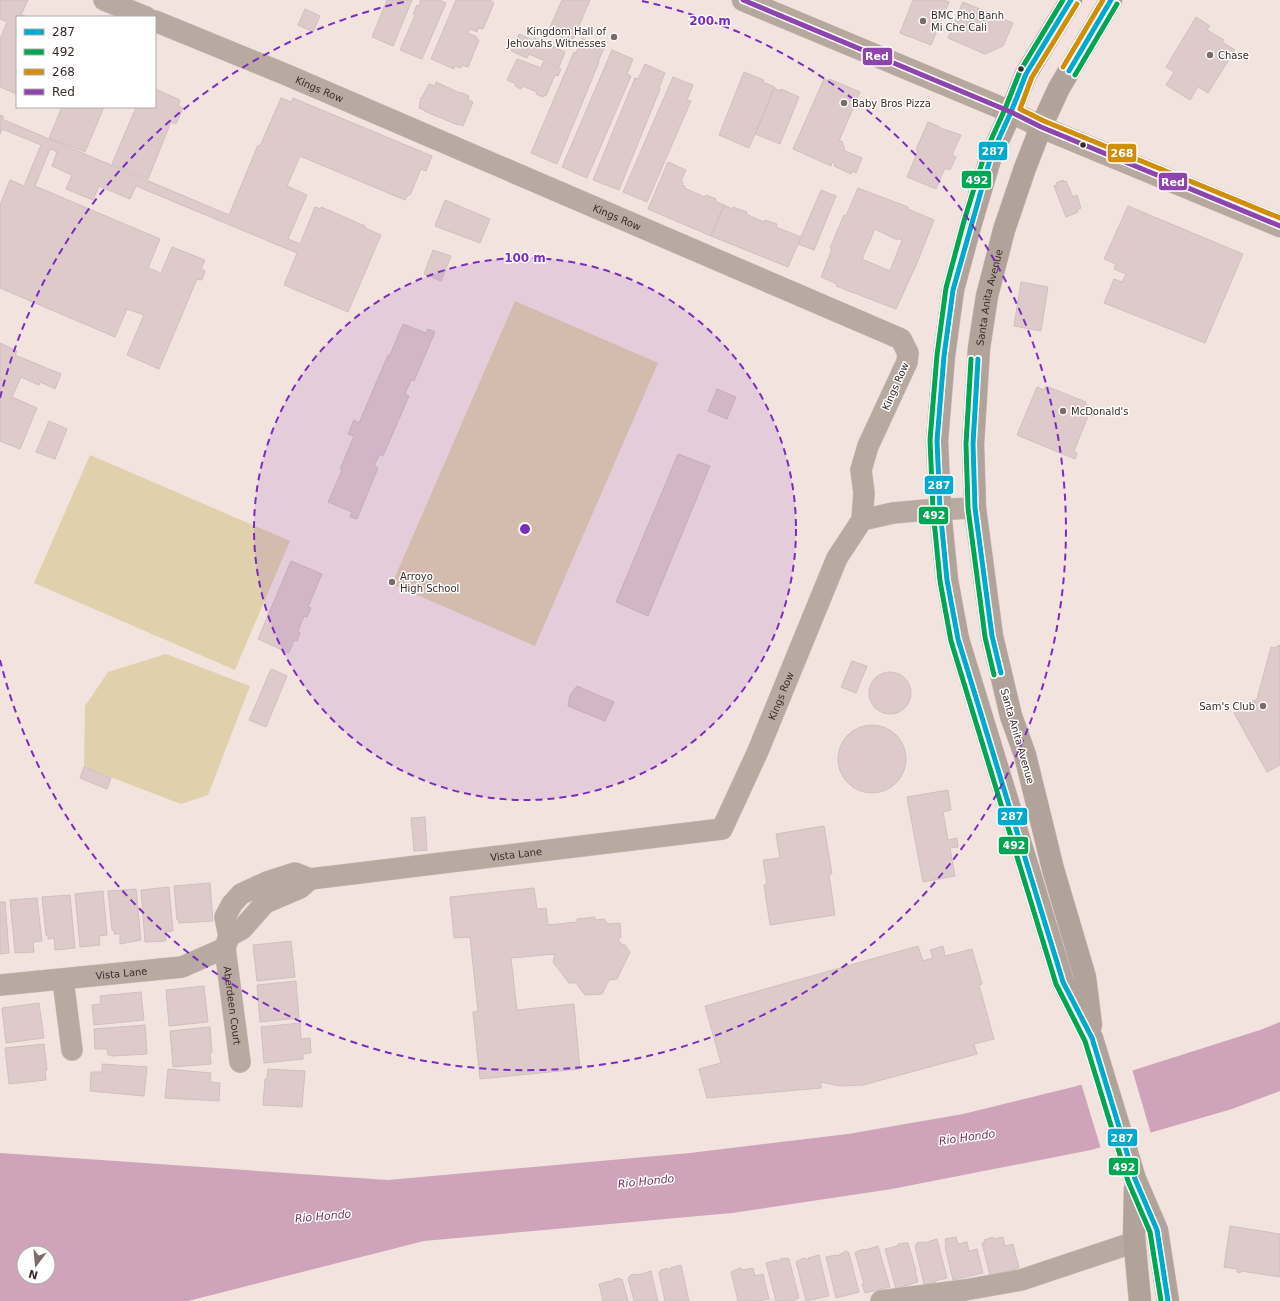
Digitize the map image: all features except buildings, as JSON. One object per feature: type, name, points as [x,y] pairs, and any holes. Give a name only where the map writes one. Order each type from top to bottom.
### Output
[{"type":"main road","points":[[743,0],[1280,226]]},
{"type":"main road","name":"Santa Anita Avenue","points":[[1071,0],[1026,74],[1012,112],[991,156],[953,290],[944,356],[937,441],[940,509],[947,580],[958,639],[1063,982],[1092,1038]]},
{"type":"main road","name":"Santa Anita Avenue","points":[[1111,0],[1059,88],[1041,126],[1025,168],[1007,223],[987,296],[979,348],[974,436],[975,508],[992,636],[1011,716],[1025,755],[1053,869],[1085,976],[1092,1038],[1135,1180],[1157,1230],[1168,1301]]},
{"type":"main road","points":[[968,674],[983,689],[994,710],[1003,739],[1025,755]]},
{"type":"main road","name":"Santa Anita Avenue","points":[[1135,1180],[1135,1242],[1140,1301]]},
{"type":"street","points":[[104,0],[144,16]]},
{"type":"street","name":"Kings Row","points":[[156,21],[294,78],[901,339],[908,354],[907,362],[868,446],[861,470],[864,493],[862,520],[837,558],[758,751],[722,829]]},
{"type":"street","points":[[862,520],[893,513],[975,508]]},
{"type":"street","name":"Vista Lane","points":[[0,985],[63,980],[182,967],[227,942],[225,917],[232,904],[241,894],[267,882],[295,873],[310,879],[722,829]]},
{"type":"street","name":"Aberdeen Court","points":[[227,942],[240,1062]]},
{"type":"street","points":[[63,980],[72,1050]]},
{"type":"street","points":[[881,1301],[965,1290],[1021,1280],[1135,1242]]},
{"type":"shaded area","points":[[515,301],[658,363],[535,646],[392,584]]},
{"type":"shaded area","points":[[90,455],[290,541],[235,670],[34,583]]},
{"type":"shaded area","points":[[166,654],[250,686],[208,795],[181,804],[84,767],[85,706],[108,672]]},
{"type":"water","name":"Rio Hondo","points":[[1280,1022],[1280,1091],[1232,1109],[1091,1150],[892,1189],[732,1213],[424,1241],[188,1301],[0,1301],[0,1153],[388,1180],[690,1153],[848,1134],[963,1114],[1073,1087],[1134,1070],[1260,1030]]},
{"type":"pier","points":[[1132,1069],[1151,1134],[1101,1149],[1081,1083]]},
{"type":"transit line","name":"Red","points":[[743,0],[1011,112],[1041,127],[1280,226]]},
{"type":"transit line","name":"492","points":[[1063,0],[1020,71],[985,153],[964,221],[946,288],[937,355],[930,440],[933,510],[940,581],[951,641],[1056,984],[1085,1041],[1128,1181],[1150,1232],[1161,1301]]},
{"type":"transit line","name":"287","points":[[1071,0],[1026,74],[991,156],[953,290],[944,356],[937,441],[940,509],[947,580],[958,639],[1063,982],[1092,1038],[1135,1179],[1157,1230],[1168,1301]]},
{"type":"transit line","name":"268","points":[[1063,67],[1103,0]]},
{"type":"transit line","name":"287","points":[[1069,71],[1111,0]]},
{"type":"transit line","name":"268","points":[[1077,4],[1032,77],[1020,109],[1044,121],[1280,218]]},
{"type":"transit line","name":"492","points":[[1075,75],[1117,4]]},
{"type":"transit line","name":"492","points":[[971,359],[966,444],[968,508],[985,637],[994,675]]},
{"type":"transit line","name":"287","points":[[978,359],[973,444],[975,508],[992,636],[1001,673]]},
{"type":"place","name":"BMC Pho Banh Mi Che Cali","points":[[923,21]]},
{"type":"place","name":"Kingdom Hall of Jehovahs Witnesses","points":[[614,37]]},
{"type":"place","name":"Chase","points":[[1210,55]]},
{"type":"place","name":"Baby Bros Pizza","points":[[844,103]]},
{"type":"place","name":"McDonald's","points":[[1063,411]]},
{"type":"place","name":"Arroyo High School","points":[[392,582]]},
{"type":"place","name":"Sam's Club","points":[[1263,706]]}]
